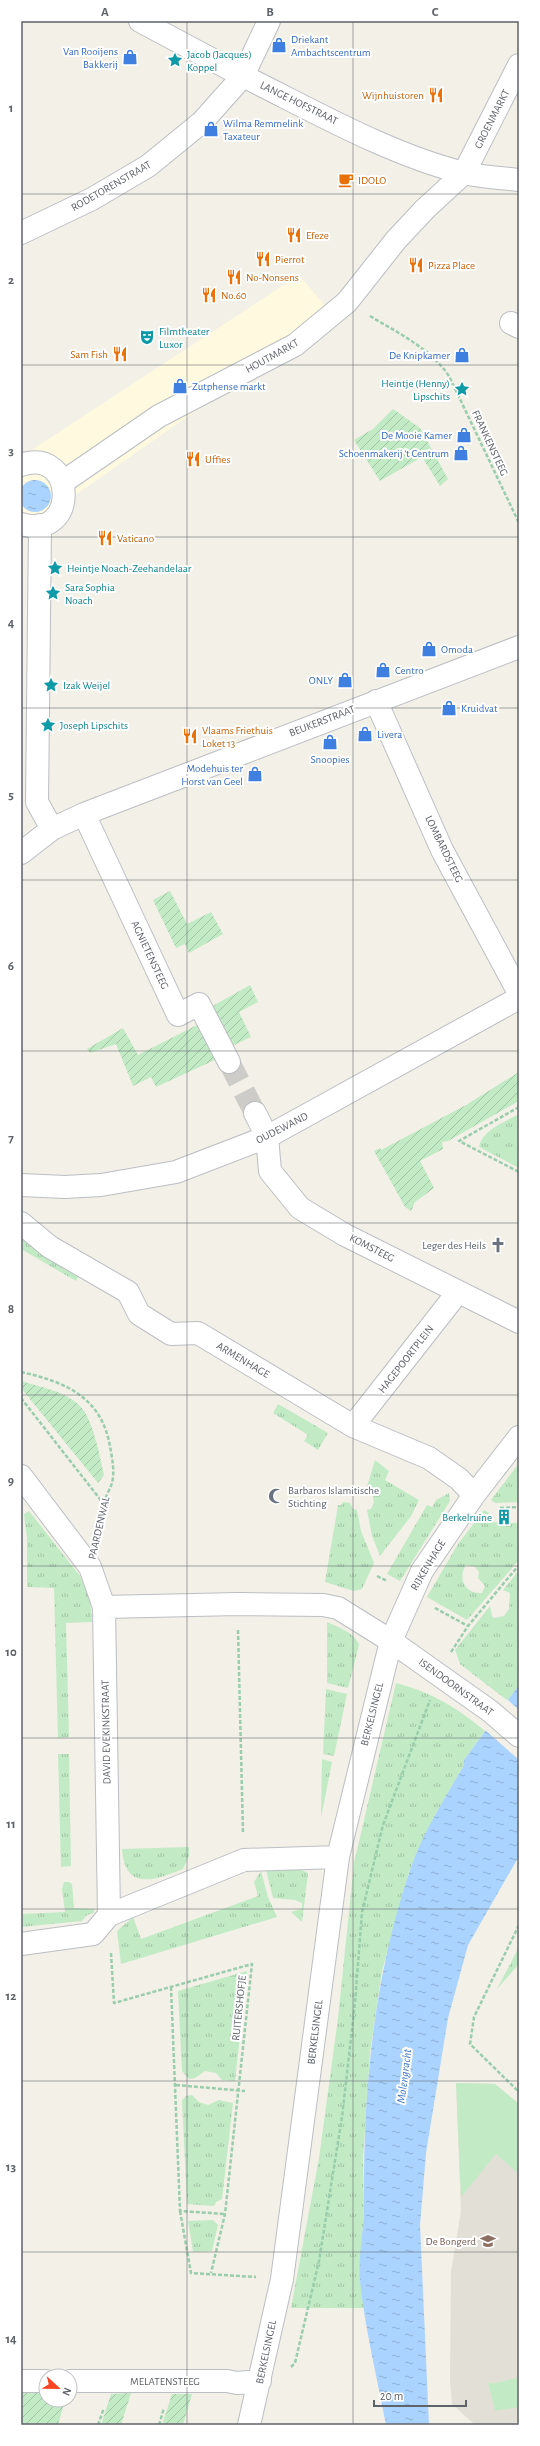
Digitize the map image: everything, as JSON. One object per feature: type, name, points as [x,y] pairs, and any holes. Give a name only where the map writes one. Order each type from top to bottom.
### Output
[{"type":"street","name":"LANGE HOFSTRAAT","points":[[141,21],[243,76],[396,149],[464,173],[519,180]]},
{"type":"street","name":"RODETORENSTRAAT","points":[[21,233],[92,199],[148,166],[202,122],[243,76],[269,21]]},
{"type":"street","name":"GROENMARKT","points":[[464,173],[519,65]]},
{"type":"street","name":"HOUTMARKT","points":[[63,482],[158,416],[295,345],[347,302],[396,240],[464,173]]},
{"type":"street","points":[[21,465],[31,462],[50,467],[63,482],[65,500],[62,509],[49,522],[30,524],[29,766],[37,802],[52,829]]},
{"type":"street","name":"BEUKERSTRAAT","points":[[21,854],[52,829],[84,814],[519,647]]},
{"type":"street","name":"LOMBARDSTEEG","points":[[376,701],[442,850],[519,993]]},
{"type":"street","name":"AGNIETENSTEEG","points":[[84,814],[178,1015],[199,1004],[230,1062]]},
{"type":"street","name":"OUDEWAND","points":[[21,1185],[65,1187],[141,1179],[176,1172],[267,1138],[519,998]]},
{"type":"street","points":[[255,1113],[267,1138]]},
{"type":"street","name":"KOMSTEEG","points":[[267,1138],[270,1171],[300,1208],[345,1235],[519,1322]]},
{"type":"street","name":"ARMENHAGE","points":[[21,1223],[50,1247],[128,1292],[138,1314],[171,1334],[198,1333],[353,1426],[429,1458],[459,1479],[474,1495]]},
{"type":"street","name":"HAGEPOORTPLEIN","points":[[353,1426],[458,1292]]},
{"type":"street","name":"RIJKENHAGE","points":[[391,1641],[422,1571],[474,1495],[519,1437]]},
{"type":"street","name":"PAARDENWAL","points":[[21,1476],[90,1568],[104,1607]]},
{"type":"street","points":[[104,1607],[238,1604],[323,1605],[338,1608],[391,1641]]},
{"type":"street","name":"DAVID EVEKINKSTRAAT","points":[[104,1607],[109,1915]]},
{"type":"street","name":"ISENDOORNSTRAAT","points":[[391,1641],[490,1711],[519,1736]]},
{"type":"street","name":"BERKELSINGEL","points":[[249,2425],[282,2279],[338,1857],[391,1641]]},
{"type":"street","points":[[21,1944],[93,1934],[109,1915],[244,1860],[338,1857]]},
{"type":"street","name":"MELATENSTEEG","points":[[78,2381],[226,2380],[237,2383],[260,2381]]},
{"type":"street","points":[[21,2381],[38,2381]]},
{"type":"path","name":"FRANKENSTEEG","points":[[347,302],[427,351],[440,362],[449,376],[519,523]]},
{"type":"path","points":[[519,1107],[459,1142],[519,1172]]},
{"type":"path","name":"PAARDENWAL","points":[[21,1372],[60,1384],[78,1393],[93,1406],[101,1419],[108,1436],[113,1461],[112,1482],[103,1503],[90,1568]]},
{"type":"path","points":[[21,1398],[103,1503]]},
{"type":"path","points":[[468,1626],[519,1565]]},
{"type":"path","points":[[238,1604],[244,1860]]},
{"type":"path","points":[[291,2368],[295,2363],[319,2260],[342,2117],[355,2003],[362,1912],[383,1825],[439,1675]]},
{"type":"path","name":"RUITERSHOFJE","points":[[109,1915],[114,2003],[252,1964],[225,2214],[211,2273]]},
{"type":"path","points":[[519,1925],[474,2017],[470,2044],[519,2092]]},
{"type":"path","points":[[171,1987],[180,2211],[191,2273]]},
{"type":"path","points":[[176,2085],[246,2091]]},
{"type":"path","points":[[180,2211],[225,2214]]},
{"type":"shaded area","name":"Zutphense markt","points":[[299,275],[333,315],[21,533],[21,457]]},
{"type":"shaded area","name":"De Bongerd","points":[[456,2083],[495,2084],[519,2104],[519,2420],[513,2425],[475,2425],[452,2404],[450,2381],[451,2272],[461,2211]]},
{"type":"green space","points":[[393,409],[420,428],[448,479],[440,486],[422,457],[380,481],[354,440],[373,429]]},
{"type":"green space","points":[[170,891],[187,924],[211,912],[223,934],[189,953],[185,944],[176,948],[153,900]]},
{"type":"green space","points":[[250,985],[258,1002],[239,1012],[251,1037],[232,1046],[211,1007]]},
{"type":"green space","points":[[199,1024],[217,1059],[156,1087],[151,1077],[133,1086],[116,1044],[90,1053],[87,1049],[123,1028],[138,1055]]},
{"type":"green space","points":[[519,1072],[519,1101],[448,1141],[442,1142],[443,1149],[420,1161],[434,1188],[415,1202],[411,1211],[405,1207],[374,1151],[380,1148],[381,1150],[466,1105]]},
{"type":"green space","points":[[519,1114],[519,1168],[479,1147],[481,1141],[489,1131]]},
{"type":"green space","points":[[21,1231],[81,1271],[76,1281],[21,1249]]},
{"type":"green space","points":[[21,1381],[60,1393],[74,1401],[85,1412],[92,1429],[104,1475],[98,1483],[21,1388]]},
{"type":"green space","points":[[278,1404],[328,1433],[318,1450],[304,1441],[308,1435],[273,1413]]},
{"type":"green space","points":[[375,1460],[389,1471],[385,1480],[419,1500],[411,1516],[380,1556],[372,1536],[367,1510],[371,1509],[374,1502],[372,1493],[366,1490]]},
{"type":"green space","points":[[519,1463],[519,1502],[495,1503],[491,1500]]},
{"type":"green space","points":[[449,1493],[450,1501],[400,1581],[387,1574],[427,1505],[432,1507],[436,1500]]},
{"type":"green space","points":[[343,1502],[350,1503],[353,1509],[357,1510],[361,1531],[374,1563],[362,1589],[354,1591],[325,1582],[338,1505],[341,1505]]},
{"type":"green space","points":[[484,1510],[489,1513],[489,1522],[519,1523],[519,1560],[467,1620],[427,1597],[458,1544]],"holes":[[[466,1565],[475,1567],[479,1572],[478,1578],[485,1586],[482,1593],[471,1591],[464,1585],[462,1575]]]},
{"type":"green space","points":[[29,1511],[80,1576],[90,1600],[92,1622],[66,1623],[69,1737],[58,1738],[54,1588],[27,1587],[27,1538],[24,1514]]},
{"type":"green space","points":[[519,1570],[519,1685],[508,1701],[460,1664],[455,1650],[490,1606],[492,1616],[494,1618],[504,1616],[509,1609],[510,1593],[503,1590]]},
{"type":"green space","points":[[327,1622],[350,1634],[359,1645],[348,1688],[327,1683]]},
{"type":"green space","points":[[396,1683],[433,1696],[454,1708],[485,1731],[464,1760],[463,1767],[435,1815],[409,1872],[382,1971],[370,2053],[363,2160],[364,2208],[360,2279],[365,2308],[291,2308],[319,2158],[338,2018],[354,1863]]},
{"type":"green space","points":[[326,1689],[347,1694],[334,1756],[323,1754]]},
{"type":"green space","points":[[58,1754],[69,1754],[71,1866],[61,1867]]},
{"type":"green space","points":[[322,1759],[332,1762],[321,1818]]},
{"type":"green space","points":[[189,1847],[189,1856],[183,1869],[152,1879],[135,1877],[129,1872],[124,1863],[122,1849]]},
{"type":"green space","points":[[299,1869],[308,1873],[302,1922],[291,1912],[302,1909],[302,1903],[295,1900],[273,1898],[266,1870]]},
{"type":"green space","points":[[261,1871],[268,1897],[277,1917],[121,1964],[117,1931],[133,1917],[141,1939],[258,1896],[254,1882]]},
{"type":"green space","points":[[64,1882],[69,1882],[72,1884],[74,1908],[94,1909],[94,1913],[87,1915],[82,1921],[21,1927],[21,1914],[65,1912],[62,1889]]},
{"type":"green space","points":[[519,1947],[519,1964],[497,1989]]},
{"type":"green space","points":[[247,1971],[235,2081],[222,2080],[216,2073],[205,2071],[195,2078],[189,2079],[182,2071],[178,1991]]},
{"type":"green space","points":[[456,2083],[495,2084],[519,2104],[519,2174],[496,2154],[461,2197]]},
{"type":"green space","points":[[192,2095],[199,2102],[208,2105],[219,2100],[233,2103],[222,2199],[216,2202],[214,2206],[187,2204],[182,2100],[186,2096]]},
{"type":"green space","points":[[213,2220],[218,2225],[212,2251],[193,2252],[188,2221]]},
{"type":"green space","points":[[519,2378],[519,2407],[495,2411],[488,2383],[496,2383]]},
{"type":"green space","points":[[21,2393],[38,2393],[38,2408],[63,2408],[58,2425],[21,2425]]},
{"type":"green space","points":[[131,2393],[121,2425],[101,2425],[111,2394]]},
{"type":"green space","points":[[172,2394],[192,2394],[183,2425],[162,2425]]},
{"type":"water","points":[[32,480],[38,480],[48,487],[51,496],[50,502],[44,509],[38,512],[32,512],[22,505],[19,499],[19,493],[26,483]]},
{"type":"water","name":"Molengracht","points":[[519,1685],[519,1856],[468,1945],[448,2018],[426,2153],[420,2225],[429,2425],[386,2425],[365,2317],[360,2281],[360,2253],[364,2215],[364,2164],[368,2079],[379,1996],[397,1914],[414,1859],[433,1819],[463,1767],[464,1760]]},
{"type":"pier","points":[[507,1699],[519,1710],[519,1760],[484,1729]]},
{"type":"tunnel","points":[[229,1062],[255,1113]]},
{"type":"place","name":"Driekant Ambachtscentrum","points":[[279,45]]},
{"type":"place","name":"Van Rooijens Bakkerij","points":[[130,57]]},
{"type":"place","name":"Jacob (Jacques) Koppel","points":[[175,60]]},
{"type":"place","name":"Wijnhuistoren","points":[[436,95]]},
{"type":"place","name":"Wilma Remmelink Taxateur","points":[[211,129]]},
{"type":"place","name":"IDOLO","points":[[346,180]]},
{"type":"place","name":"Efeze","points":[[294,235]]},
{"type":"place","name":"Pierrot","points":[[263,259]]},
{"type":"place","name":"Pizza Place","points":[[416,265]]},
{"type":"place","name":"No-Nonsens","points":[[234,277]]},
{"type":"place","name":"No.60","points":[[209,295]]},
{"type":"place","name":"Filmtheater Luxor","points":[[147,337]]},
{"type":"place","name":"Sam Fish","points":[[120,354]]},
{"type":"place","name":"De Knipkamer","points":[[462,355]]},
{"type":"place","name":"Zutphense markt","points":[[180,386]]},
{"type":"place","name":"Heintje (Henny) Lipschits","points":[[462,389]]},
{"type":"place","name":"De Mooie Kamer","points":[[464,435]]},
{"type":"place","name":"Schoenmakerij 't Centrum","points":[[461,453]]},
{"type":"place","name":"Uffies","points":[[193,459]]},
{"type":"place","name":"Vaticano","points":[[105,538]]},
{"type":"place","name":"Heintje Noach-Zeehandelaar","points":[[55,568]]},
{"type":"place","name":"Sara Sophia Noach","points":[[53,593]]},
{"type":"place","name":"Omoda","points":[[429,649]]},
{"type":"place","name":"Centro","points":[[383,670]]},
{"type":"place","name":"ONLY","points":[[345,680]]},
{"type":"place","name":"Izak Weijel","points":[[51,685]]},
{"type":"place","name":"Kruidvat","points":[[449,708]]},
{"type":"place","name":"Joseph Lipschits","points":[[48,725]]},
{"type":"place","name":"Livera","points":[[365,734]]},
{"type":"place","name":"Vlaams Friethuis Loket 13","points":[[190,736]]},
{"type":"place","name":"Snoopies","points":[[330,742]]},
{"type":"place","name":"Modehuis ter Horst van Geel","points":[[255,774]]},
{"type":"place","name":"Leger des Heils","points":[[498,1245]]},
{"type":"place","name":"Barbaros Islamitische Stichting","points":[[276,1496]]},
{"type":"place","name":"Berkelruïne","points":[[504,1517]]},
{"type":"place","name":"De Bongerd","points":[[488,2241]]}]
